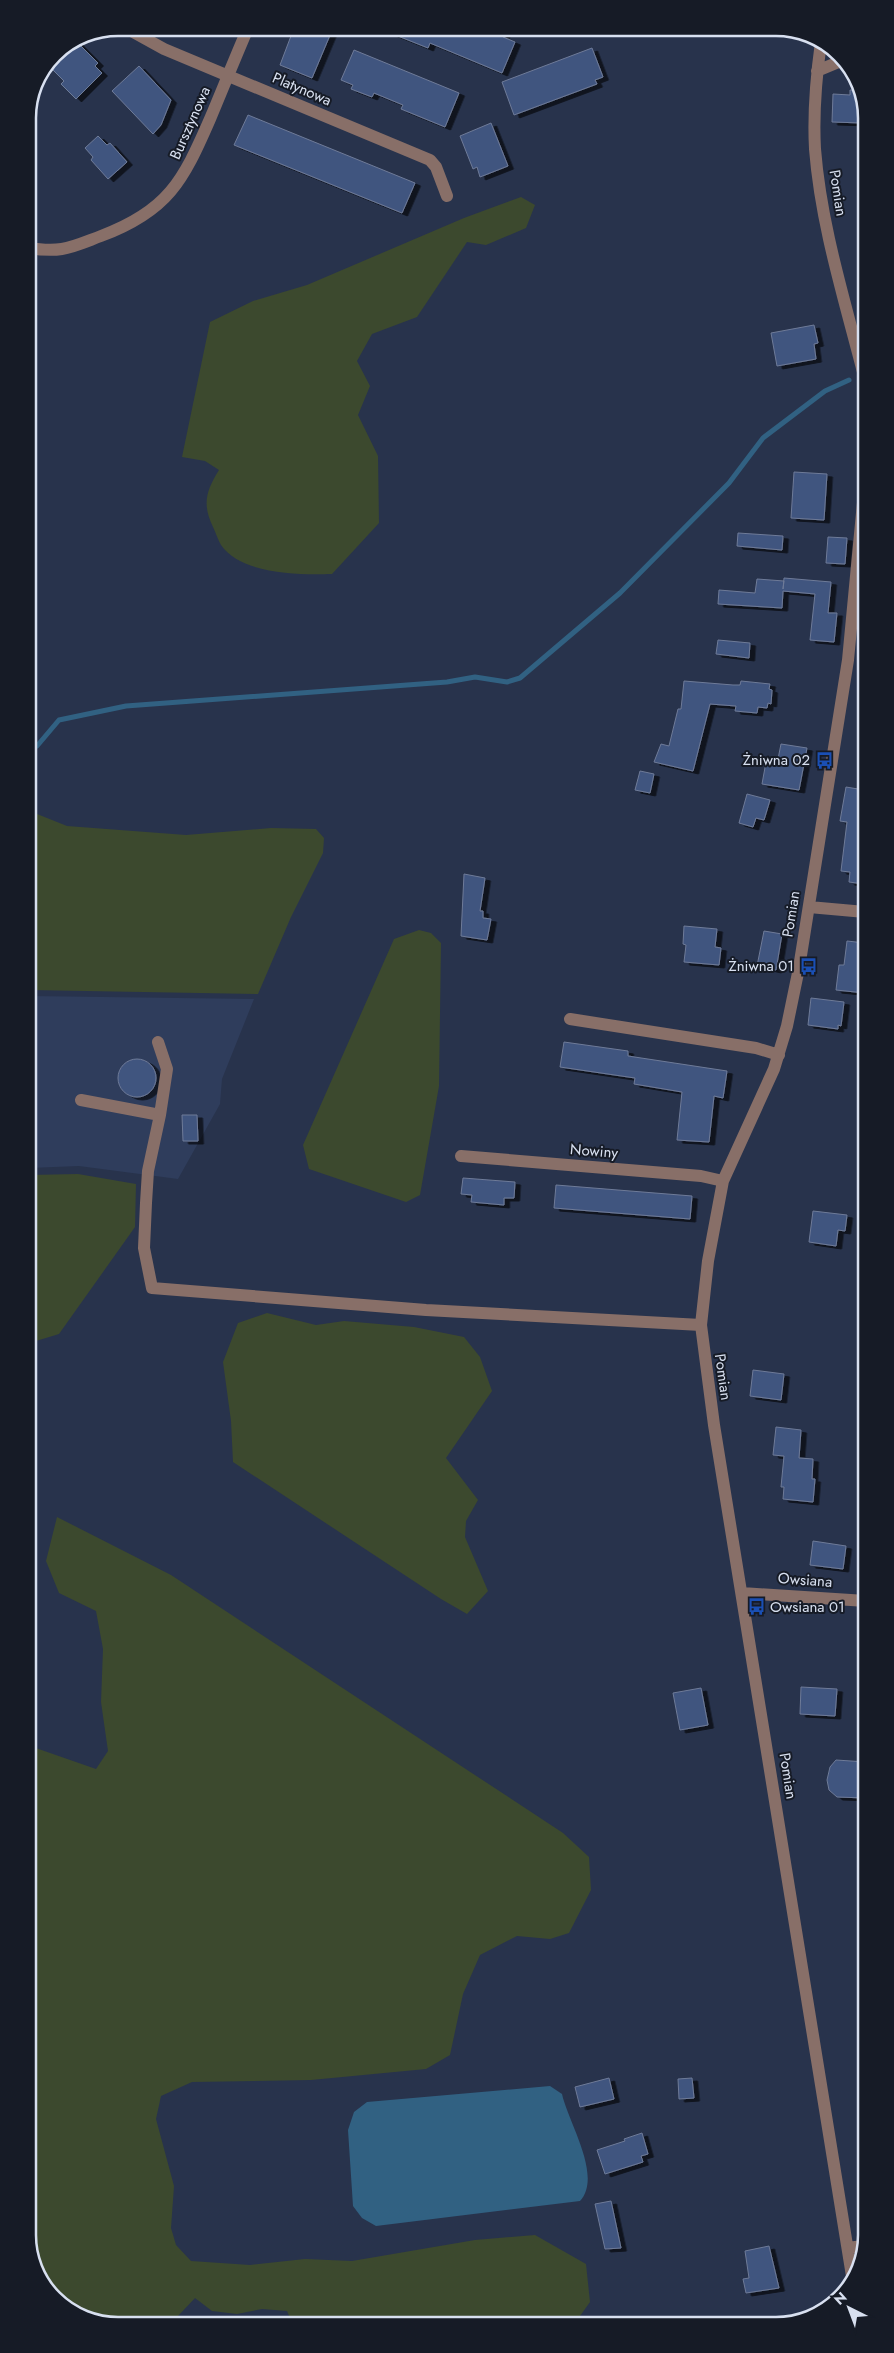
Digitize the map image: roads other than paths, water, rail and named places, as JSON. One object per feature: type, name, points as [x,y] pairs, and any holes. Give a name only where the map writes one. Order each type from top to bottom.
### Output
[{"type":"street","name":"Platynowa","points":[[140,36],[164,49],[430,160],[436,167],[447,196]]},
{"type":"street","name":"Bursztynowa","points":[[36,249],[49,251],[73,247],[120,230],[159,204],[176,187],[191,164],[245,36]]},
{"type":"street","name":"Pomian","points":[[820,49],[817,71],[815,134],[819,183],[835,264],[858,353]]},
{"type":"street","points":[[817,71],[837,64]]},
{"type":"street","name":"Pomian","points":[[851,2267],[709,1396],[701,1325],[708,1261],[723,1181],[762,1098],[779,1055],[799,968],[853,626],[858,565]]},
{"type":"street","points":[[809,907],[858,911]]},
{"type":"street","points":[[570,1019],[756,1048],[779,1055]]},
{"type":"street","points":[[158,1042],[167,1069],[148,1172],[144,1248],[152,1288],[426,1310],[701,1325]]},
{"type":"street","points":[[81,1100],[160,1115]]},
{"type":"street","name":"Nowiny","points":[[461,1156],[701,1176],[723,1181]]},
{"type":"street","name":"Owsiana","points":[[742,1593],[858,1600]]},
{"type":"street","points":[[848,2248],[857,2247]]},
{"type":"waterway","points":[[36,746],[59,720],[126,706],[447,682],[475,677],[507,682],[520,678],[620,593],[729,483],[763,438],[825,391],[849,380]]},
{"type":"place","name":"Żniwna 02","points":[[824,760]]},
{"type":"place","name":"Żniwna 01","points":[[808,966]]},
{"type":"place","name":"Owsiana 01","points":[[756,1607]]}]
